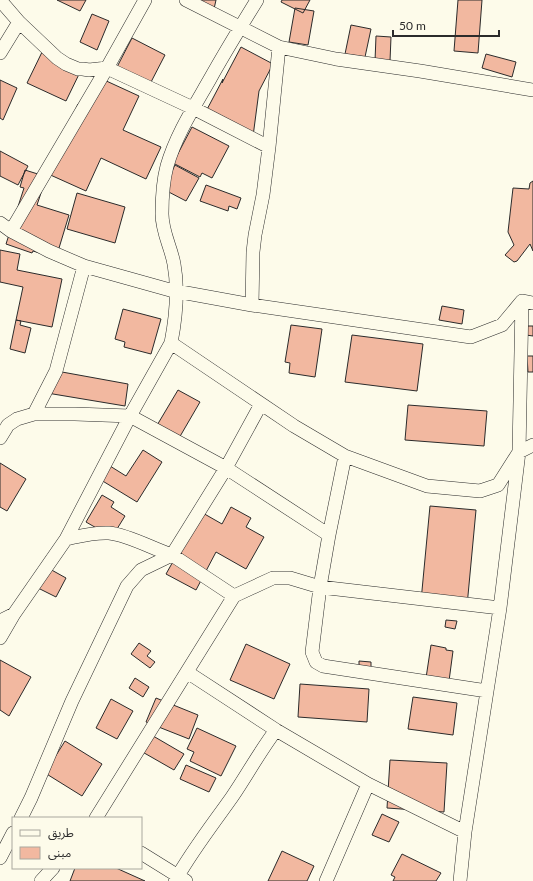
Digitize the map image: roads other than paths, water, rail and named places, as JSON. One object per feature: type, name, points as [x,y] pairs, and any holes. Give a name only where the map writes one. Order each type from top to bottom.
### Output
[{"type":"street","points":[[0,0],[19,22],[57,58],[66,64],[78,69],[107,68],[193,108],[269,147]]},
{"type":"street","points":[[11,231],[107,68],[145,0]]},
{"type":"street","points":[[186,0],[279,47],[336,59],[420,71],[533,90]]},
{"type":"street","points":[[0,638],[14,614],[66,539],[130,416],[171,343],[175,319],[176,291],[174,264],[164,231],[162,216],[163,187],[167,167],[173,149],[193,108],[257,0]]},
{"type":"street","points":[[0,53],[19,22]]},
{"type":"street","points":[[252,305],[253,252],[263,195],[279,47]]},
{"type":"street","points":[[0,222],[11,231],[84,266],[170,290],[252,305],[471,337],[502,325],[527,302]]},
{"type":"street","points":[[34,414],[56,371],[84,266]]},
{"type":"street","points":[[460,881],[465,832],[500,608],[519,452],[527,302]]},
{"type":"street","points":[[171,343],[294,426],[345,456],[427,486],[480,491],[498,485],[519,452],[533,444]]},
{"type":"street","points":[[21,817],[31,798],[72,701],[127,586],[141,570],[172,555],[226,468],[261,404]]},
{"type":"street","points":[[0,438],[8,425],[17,419],[34,414],[130,416],[226,468],[328,535]]},
{"type":"street","points":[[345,456],[328,535],[320,587],[312,652],[316,662],[323,666],[487,692]]},
{"type":"street","points":[[66,539],[93,534],[111,533],[132,539],[172,555],[234,596]]},
{"type":"street","points":[[97,817],[234,596],[253,586],[273,578],[290,578],[320,587],[500,608]]},
{"type":"street","points":[[0,621],[14,614]]},
{"type":"street","points":[[186,672],[276,730],[368,784],[465,832]]},
{"type":"street","points":[[142,853],[180,879],[208,831],[276,730]]},
{"type":"street","points":[[326,881],[368,784]]},
{"type":"street","points":[[0,858],[12,834]]},
{"type":"street","points":[[41,881],[52,869]]}]
